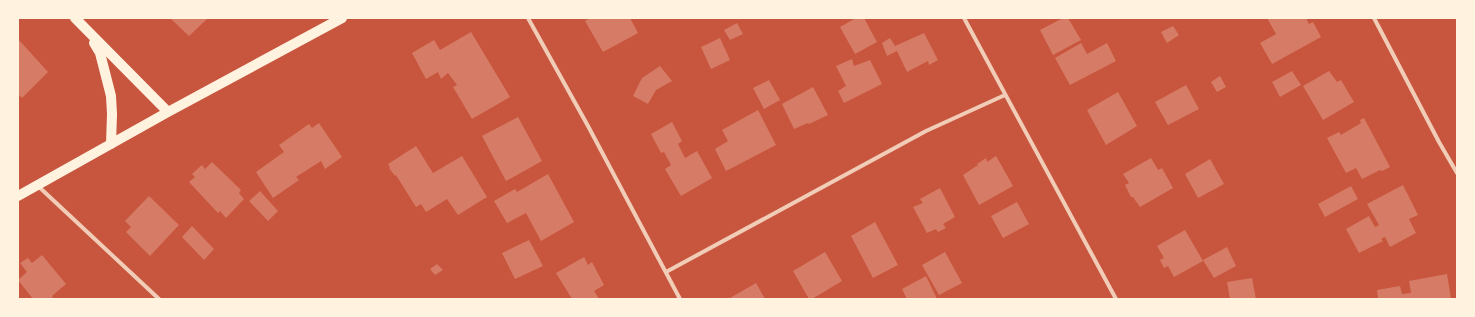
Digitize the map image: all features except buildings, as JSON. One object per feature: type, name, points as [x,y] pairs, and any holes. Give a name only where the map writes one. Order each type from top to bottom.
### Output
[{"type":"main road","points":[[75,18],[168,112]]},
{"type":"main road","points":[[18,196],[168,112],[342,18]]},
{"type":"main road","points":[[86,29],[100,53],[111,96],[111,144]]},
{"type":"street","points":[[528,18],[586,121],[680,299]]},
{"type":"street","points":[[964,18],[1116,299]]},
{"type":"street","points":[[1374,18],[1457,173]]},
{"type":"street","points":[[666,272],[926,131],[1005,95]]},
{"type":"street","points":[[38,186],[159,299]]}]
